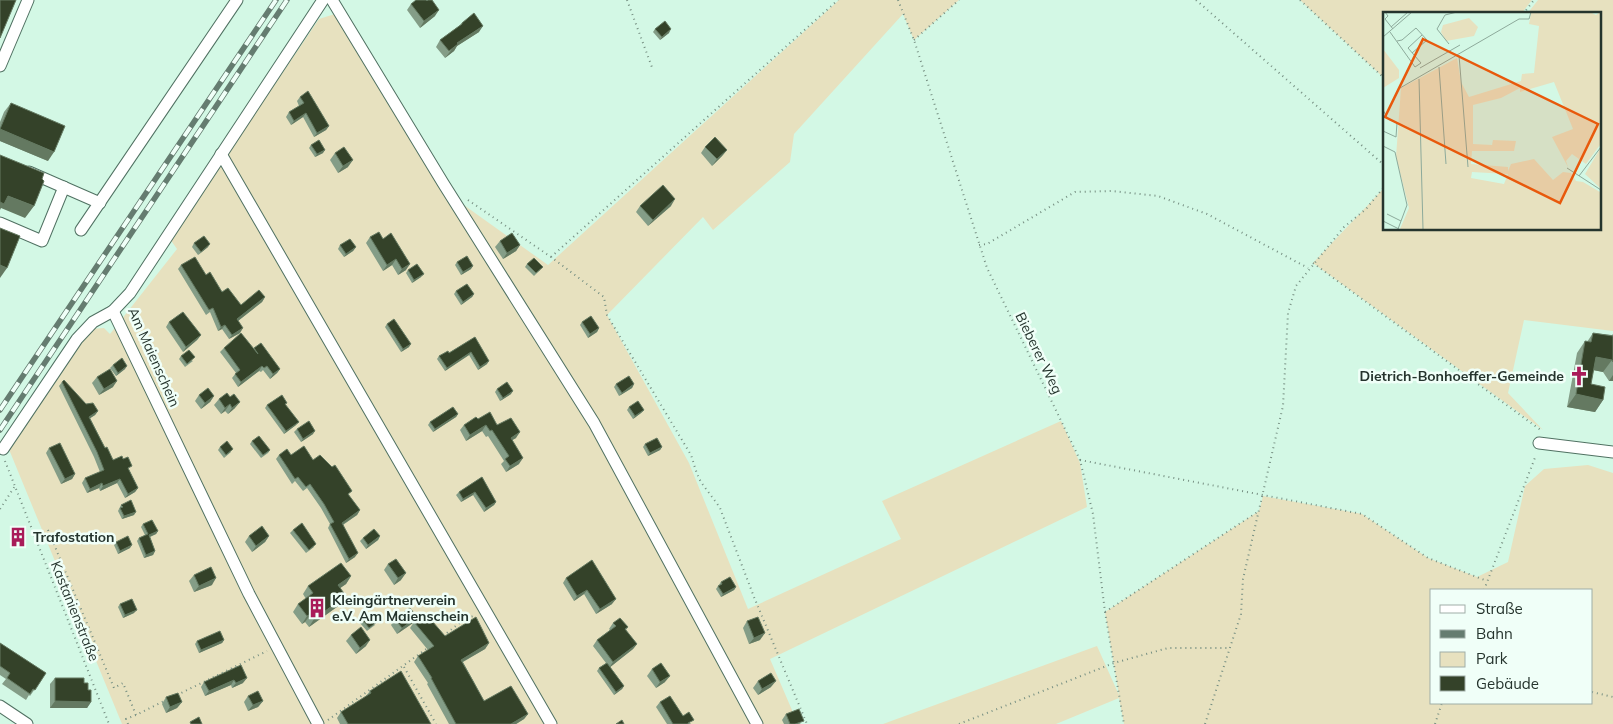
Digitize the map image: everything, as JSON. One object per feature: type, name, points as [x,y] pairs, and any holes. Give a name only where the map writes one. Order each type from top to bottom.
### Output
[{"type":"street","points":[[0,66],[28,0]]},
{"type":"street","points":[[81,230],[237,0]]},
{"type":"street","name":"Am Maienschein","points":[[318,724],[249,594],[113,311],[130,293],[324,0]]},
{"type":"street","points":[[332,0],[594,423],[757,724]]},
{"type":"street","points":[[221,154],[551,724]]},
{"type":"street","points":[[16,166],[100,203]]},
{"type":"street","points":[[0,223],[42,241],[64,187]]},
{"type":"street","points":[[3,449],[77,339],[93,322],[113,311]]},
{"type":"street","points":[[1539,444],[1613,452]]},
{"type":"street","points":[[1599,450],[1613,447]]},
{"type":"street","points":[[0,706],[27,724]]},
{"type":"path","points":[[627,0],[653,70]]},
{"type":"path","points":[[552,257],[838,0]]},
{"type":"path","name":"Bieberer Weg","points":[[898,0],[914,40],[987,268],[1080,460],[1093,514],[1105,612],[1124,724]]},
{"type":"path","points":[[914,40],[959,0]]},
{"type":"path","points":[[1196,0],[1383,164]]},
{"type":"path","points":[[1300,0],[1383,77]]},
{"type":"path","points":[[1525,12],[1534,0]]},
{"type":"path","points":[[1205,724],[1241,614],[1243,579],[1283,406],[1288,313],[1296,286],[1344,227],[1366,209],[1383,188]]},
{"type":"path","points":[[979,245],[987,244],[1076,192],[1112,191],[1158,196],[1207,214],[1310,268]]},
{"type":"path","points":[[467,199],[552,257],[604,297],[607,315],[692,455],[696,473],[701,483],[720,508],[754,597],[807,724]]},
{"type":"path","points":[[1313,263],[1543,430],[1534,464],[1484,589]]},
{"type":"path","name":"Kastanienstraße","points":[[3,449],[3,455],[108,724]]},
{"type":"path","points":[[1080,460],[1362,514],[1428,558],[1488,581]]},
{"type":"path","points":[[0,509],[15,486]]},
{"type":"path","points":[[1105,612],[1259,511]]},
{"type":"path","points":[[48,530],[114,688],[123,683],[136,715]]},
{"type":"path","points":[[443,636],[466,618],[477,616]]},
{"type":"path","points":[[327,724],[326,722],[435,642]]},
{"type":"path","points":[[128,724],[126,719],[277,646]]},
{"type":"path","points":[[959,724],[1114,663],[1168,648],[1230,648]]},
{"type":"path","points":[[404,666],[436,724]]},
{"type":"path","points":[[1593,692],[1613,697]]},
{"type":"path","points":[[1435,724],[1442,704]]},
{"type":"green space","points":[[839,0],[959,0],[914,40],[903,14],[794,134],[790,162],[713,230],[703,217],[607,315],[689,463],[748,609],[901,539],[882,501],[1061,421],[1080,463],[1087,507],[770,659],[798,724],[122,724],[8,447],[90,329],[104,328],[110,334],[177,249],[170,239],[319,19],[338,13],[440,188],[548,265]]},
{"type":"green space","points":[[1300,0],[1532,0],[1523,12],[1383,12],[1383,77]]},
{"type":"green space","points":[[1538,0],[1613,0],[1613,331],[1524,320],[1508,393],[1543,430],[1313,263],[1383,189],[1383,230],[1600,230],[1600,12],[1529,12]]},
{"type":"green space","points":[[1588,465],[1613,473],[1613,724],[1124,724],[1119,698],[1056,724],[883,724],[1097,646],[1119,695],[1105,612],[1259,511],[1263,496],[1362,514],[1428,558],[1477,577],[1508,562],[1525,486],[1544,469]]},
{"type":"building","points":[[0,0],[16,0],[0,38]]},
{"type":"building","points":[[416,0],[432,0],[439,10],[424,21],[411,4]]},
{"type":"building","points":[[474,13],[483,26],[457,43],[449,51],[440,40]]},
{"type":"building","points":[[665,21],[671,29],[662,37],[655,29]]},
{"type":"building","points":[[308,91],[329,126],[317,133],[306,113],[294,121],[289,112],[304,103],[300,97]]},
{"type":"building","points":[[11,103],[65,126],[54,152],[0,129]]},
{"type":"building","points":[[715,137],[727,150],[717,159],[705,147]]},
{"type":"building","points":[[319,140],[325,150],[317,154],[311,145]]},
{"type":"building","points":[[344,147],[353,160],[343,166],[335,153]]},
{"type":"building","points":[[0,155],[44,173],[42,179],[44,181],[34,206],[8,196],[4,204],[0,202]]},
{"type":"building","points":[[663,185],[675,199],[653,220],[640,206]]},
{"type":"building","points":[[0,228],[20,236],[7,268],[0,265]]},
{"type":"building","points":[[379,232],[383,239],[391,233],[410,264],[402,269],[396,259],[387,265],[370,237]]},
{"type":"building","points":[[512,233],[520,245],[507,253],[500,241]]},
{"type":"building","points":[[204,236],[210,244],[201,252],[194,243]]},
{"type":"building","points":[[350,239],[356,247],[346,254],[340,245]]},
{"type":"building","points":[[467,256],[473,266],[463,272],[457,262]]},
{"type":"building","points":[[195,257],[206,275],[210,272],[222,292],[228,288],[241,305],[259,290],[265,297],[237,319],[243,328],[232,335],[225,325],[221,327],[213,308],[209,310],[181,265]]},
{"type":"building","points":[[534,258],[543,267],[536,273],[527,264]]},
{"type":"building","points":[[417,264],[424,274],[414,280],[408,270]]},
{"type":"building","points":[[467,284],[474,294],[463,302],[456,291]]},
{"type":"building","points":[[183,312],[201,335],[186,347],[169,322]]},
{"type":"building","points":[[591,316],[599,328],[590,334],[582,322]]},
{"type":"building","points":[[394,319],[411,344],[403,349],[387,324]]},
{"type":"building","points":[[241,333],[258,354],[254,348],[261,343],[280,369],[273,374],[267,366],[264,368],[262,366],[241,382],[235,374],[240,370],[224,348]]},
{"type":"building","points":[[1593,333],[1613,336],[1613,362],[1612,360],[1596,357],[1591,384],[1605,387],[1603,400],[1576,394],[1585,341],[1591,342]]},
{"type":"building","points":[[475,337],[489,361],[480,367],[471,352],[447,368],[439,356],[448,351],[449,353]]},
{"type":"building","points":[[189,350],[195,357],[187,364],[181,356]]},
{"type":"building","points":[[122,358],[127,366],[118,373],[113,365]]},
{"type":"building","points":[[110,369],[117,381],[104,389],[97,377]]},
{"type":"building","points":[[629,376],[634,384],[622,393],[616,384]]},
{"type":"building","points":[[64,380],[86,404],[93,403],[98,411],[89,417],[105,448],[107,447],[113,460],[122,456],[123,459],[128,457],[132,466],[128,468],[138,488],[128,494],[120,479],[103,486],[102,483],[90,489],[85,478],[104,470],[62,382]]},
{"type":"building","points":[[507,382],[513,391],[503,398],[497,389]]},
{"type":"building","points":[[208,388],[214,396],[205,403],[199,395]]},
{"type":"building","points":[[227,393],[230,397],[234,394],[240,402],[232,408],[230,404],[225,408],[219,399]]},
{"type":"building","points":[[282,395],[287,403],[285,404],[299,422],[286,431],[267,405]]},
{"type":"building","points":[[638,401],[644,410],[635,416],[629,407]]},
{"type":"building","points":[[453,407],[458,414],[435,429],[430,422]]},
{"type":"building","points":[[490,412],[497,425],[511,418],[520,432],[511,438],[523,458],[510,466],[505,459],[509,456],[492,430],[490,431],[486,425],[470,435],[464,425],[476,417],[478,419]]},
{"type":"building","points":[[309,421],[315,431],[303,439],[297,429]]},
{"type":"building","points":[[259,436],[270,450],[263,455],[252,441]]},
{"type":"building","points":[[657,438],[662,447],[650,453],[645,444]]},
{"type":"building","points":[[227,441],[233,449],[226,455],[220,447]]},
{"type":"building","points":[[60,443],[75,474],[65,479],[49,448]]},
{"type":"building","points":[[304,446],[313,460],[320,455],[332,467],[335,465],[352,491],[348,494],[360,510],[342,523],[358,553],[349,559],[330,524],[334,522],[324,504],[310,484],[306,487],[298,477],[295,479],[279,455],[287,449],[291,455]]},
{"type":"building","points":[[482,477],[496,502],[486,508],[475,492],[463,499],[459,492]]},
{"type":"building","points":[[131,500],[136,512],[124,516],[120,508],[123,507],[121,505]]},
{"type":"building","points":[[152,520],[158,531],[149,535],[155,551],[146,555],[139,538],[148,534],[143,524]]},
{"type":"building","points":[[302,523],[316,544],[309,550],[293,530]]},
{"type":"building","points":[[262,526],[269,536],[256,546],[249,536]]},
{"type":"building","points":[[374,529],[380,536],[368,545],[363,538]]},
{"type":"building","points":[[128,536],[132,545],[120,551],[116,542]]},
{"type":"building","points":[[396,559],[406,573],[398,578],[388,564]]},
{"type":"building","points":[[592,560],[616,599],[600,609],[587,590],[577,596],[566,578]]},
{"type":"building","points":[[341,563],[351,576],[338,585],[346,596],[314,619],[311,614],[307,616],[298,604],[313,593],[308,586]]},
{"type":"building","points":[[211,567],[216,578],[199,586],[194,575]]},
{"type":"building","points":[[730,577],[736,587],[723,594],[718,586]]},
{"type":"building","points":[[132,599],[137,610],[125,615],[120,604]]},
{"type":"building","points":[[410,608],[417,617],[402,628],[395,619]]},
{"type":"building","points":[[370,613],[377,622],[369,628],[362,619]]},
{"type":"building","points":[[426,614],[445,636],[476,617],[489,643],[461,660],[484,701],[511,686],[528,714],[511,724],[456,724],[418,656],[434,646],[414,622]]},
{"type":"building","points":[[758,617],[765,633],[754,638],[747,621]]},
{"type":"building","points":[[620,618],[628,627],[625,629],[637,644],[613,662],[597,640],[616,626],[613,623]]},
{"type":"building","points":[[361,627],[370,640],[360,648],[351,635]]},
{"type":"building","points":[[220,631],[224,640],[201,650],[197,641]]},
{"type":"building","points":[[0,643],[46,673],[35,690],[33,689],[30,694],[7,678],[10,673],[0,666]]},
{"type":"building","points":[[607,663],[624,686],[616,692],[599,668]]},
{"type":"building","points":[[661,663],[670,676],[660,682],[652,669]]},
{"type":"building","points":[[241,665],[247,678],[236,683],[234,680],[209,691],[204,682]]},
{"type":"building","points":[[401,671],[431,724],[348,724],[341,712]]},
{"type":"building","points":[[771,673],[776,681],[762,689],[758,681]]},
{"type":"building","points":[[55,678],[84,678],[84,683],[88,683],[88,690],[91,690],[91,702],[55,701]]},
{"type":"building","points":[[258,691],[263,701],[253,705],[248,696]]},
{"type":"building","points":[[178,693],[182,702],[170,707],[166,697]]},
{"type":"building","points":[[670,696],[683,716],[689,712],[694,720],[688,724],[673,724],[660,702]]},
{"type":"building","points":[[799,709],[804,721],[790,724],[786,714]]},
{"type":"building","points":[[199,717],[202,724],[191,724],[190,722]]},
{"type":"building","points":[[622,720],[624,724],[616,724]]},
{"type":"railway","points":[[0,410],[276,0]]},
{"type":"railway","points":[[0,430],[287,0]]},
{"type":"place","name":"Dietrich-Bonhoeffer-Gemeinde","points":[[1579,376]]},
{"type":"place","name":"Trafostation","points":[[18,537]]},
{"type":"place","name":"Kleingärtnerverein e.V. Am Maienschein","points":[[317,608]]}]
